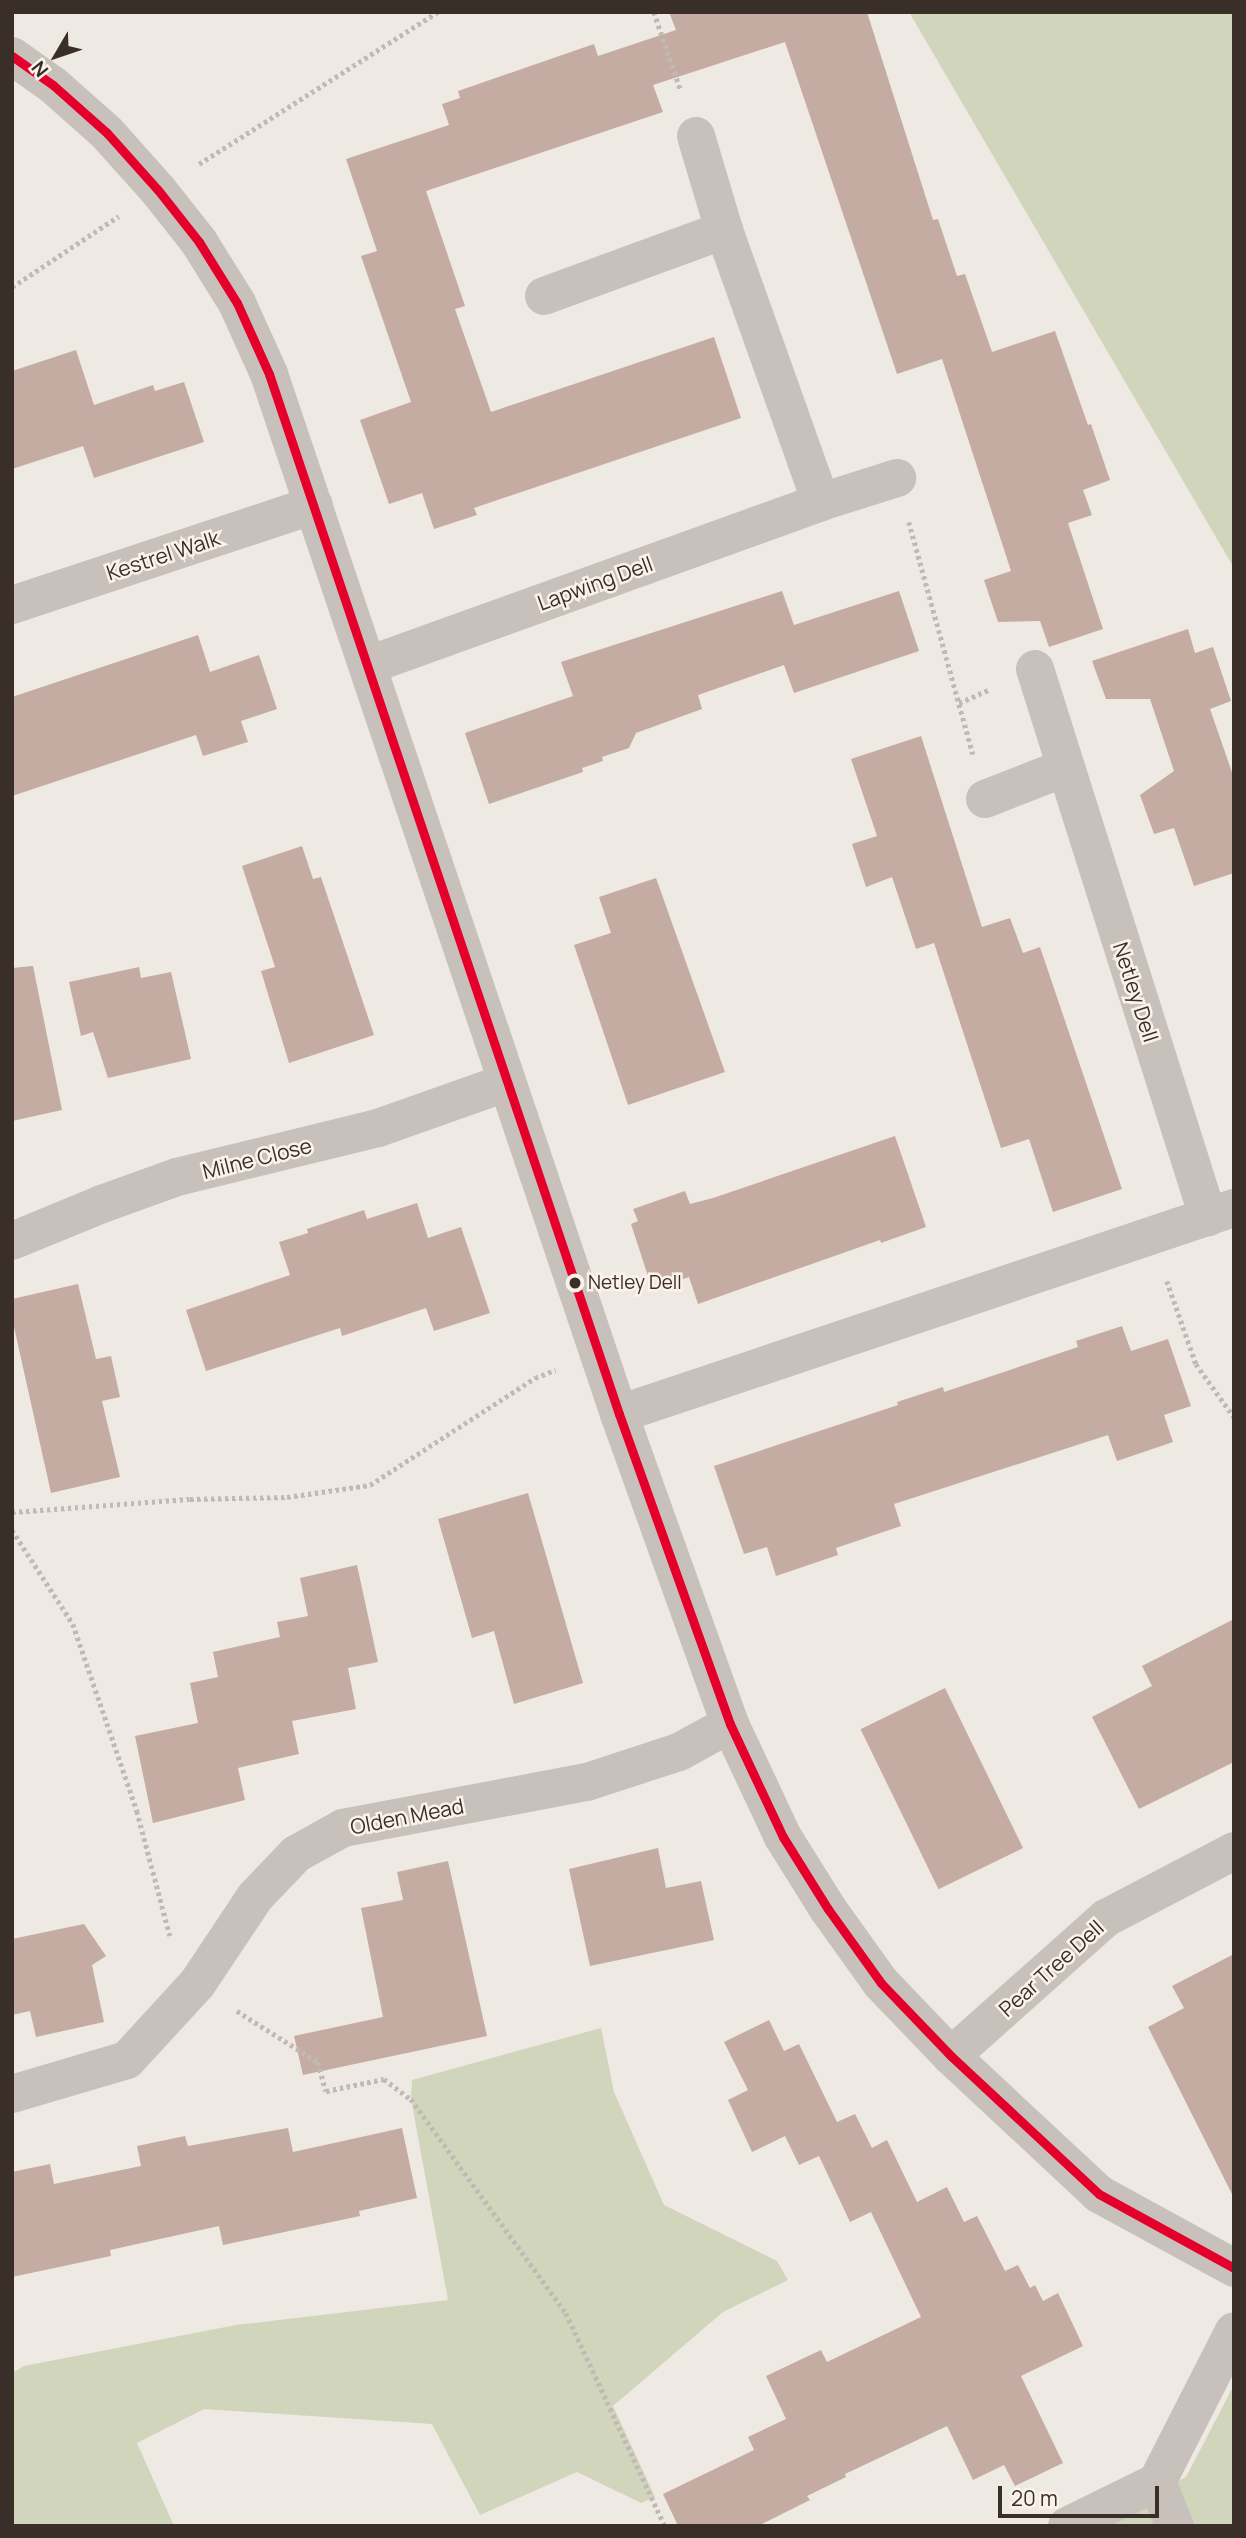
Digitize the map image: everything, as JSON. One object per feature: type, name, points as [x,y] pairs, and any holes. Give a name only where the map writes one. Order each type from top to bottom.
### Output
[{"type":"street","points":[[12,56],[54,85],[107,132],[158,190],[199,242],[237,303],[269,374],[369,665],[505,1083],[619,1414],[730,1724],[783,1837],[828,1909],[881,1983],[951,2056],[1099,2194],[1234,2268]]},
{"type":"street","points":[[696,136],[724,229],[821,502]]},
{"type":"street","points":[[544,296],[724,229]]},
{"type":"street","name":"Lapwing Dell","points":[[369,665],[821,502],[897,478]]},
{"type":"street","name":"Kestrel Walk","points":[[12,605],[314,505]]},
{"type":"street","name":"Netley Dell","points":[[619,1414],[1221,1212],[1064,768],[1035,669]]},
{"type":"street","points":[[985,799],[1064,768]]},
{"type":"street","name":"Milne Close","points":[[12,1241],[177,1177],[378,1128],[505,1083]]},
{"type":"street","name":"Olden Mead","points":[[12,2094],[35,2090],[127,2060],[197,1984],[263,1888],[296,1854],[343,1828],[587,1782],[679,1752],[730,1724]]},
{"type":"street","name":"Pear Tree Dell","points":[[951,2056],[1106,1918],[1234,1852]]},
{"type":"street","points":[[1067,2526],[1157,2482],[1234,2331]]},
{"type":"street","points":[[1157,2482],[1175,2526]]},
{"type":"path","points":[[12,288],[158,190],[438,12]]},
{"type":"path","points":[[654,12],[696,136]]},
{"type":"path","points":[[897,478],[985,799]]},
{"type":"path","points":[[1151,1235],[1196,1364],[1234,1417]]},
{"type":"path","points":[[12,1512],[190,1499],[287,1497],[370,1485],[535,1378],[598,1352]]},
{"type":"path","points":[[12,1531],[73,1624],[137,1811],[167,1931],[197,1984],[318,2062],[326,2091],[384,2079],[411,2099],[566,2313],[665,2526]]},
{"type":"green space","points":[[909,12],[1234,12],[1234,568]]},
{"type":"green space","points":[[601,2028],[614,2092],[664,2205],[777,2261],[788,2280],[723,2312],[613,2406],[655,2497],[641,2503],[577,2472],[480,2515],[432,2424],[204,2409],[137,2443],[174,2526],[12,2526],[12,2373],[24,2366],[236,2325],[448,2300],[411,2099],[412,2080]]},
{"type":"green space","points":[[1234,2385],[1234,2526],[1088,2526],[1186,2477]]},
{"type":"building","points":[[669,12],[867,12],[933,220],[938,219],[957,276],[965,274],[992,352],[1055,331],[1088,425],[1091,424],[1110,480],[1083,490],[1092,515],[1068,523],[1103,629],[1049,647],[1040,621],[998,622],[984,580],[1011,571],[942,359],[897,374],[785,42],[653,85],[663,112],[426,191],[465,306],[455,309],[491,412],[714,337],[741,418],[474,508],[477,515],[434,529],[422,493],[389,504],[360,420],[411,402],[361,256],[377,251],[346,159],[449,125],[442,104],[460,98],[458,91],[594,44],[598,56],[676,30]]},
{"type":"building","points":[[76,350],[94,405],[153,385],[155,391],[184,382],[204,442],[94,478],[83,446],[12,469],[12,371]]},
{"type":"building","points":[[782,591],[794,625],[899,591],[919,651],[794,693],[784,665],[698,695],[702,709],[636,733],[629,748],[602,757],[603,761],[582,768],[583,772],[489,804],[465,733],[573,696],[561,662]]},
{"type":"building","points":[[1188,629],[1195,653],[1213,647],[1231,701],[1210,709],[1234,778],[1234,873],[1194,886],[1174,828],[1154,834],[1140,795],[1174,771],[1150,699],[1106,699],[1092,661]]},
{"type":"building","points":[[198,635],[210,672],[259,655],[277,709],[241,721],[248,742],[203,756],[196,735],[12,796],[12,697]]},
{"type":"building","points":[[921,736],[982,927],[1010,918],[1023,953],[1040,947],[1122,1189],[1053,1212],[1029,1139],[1001,1148],[934,943],[916,949],[892,877],[866,887],[852,844],[877,836],[851,759]]},
{"type":"building","points":[[302,846],[313,879],[321,877],[374,1035],[289,1063],[261,971],[275,967],[242,866]]},
{"type":"building","points":[[656,878],[725,1072],[628,1105],[574,945],[611,933],[599,897]]},
{"type":"building","points":[[33,966],[62,1110],[12,1121],[12,968]]},
{"type":"building","points":[[139,967],[141,978],[171,972],[191,1059],[108,1078],[93,1032],[81,1036],[69,982]]},
{"type":"building","points":[[895,1136],[926,1227],[881,1243],[880,1240],[698,1304],[689,1277],[660,1287],[656,1273],[648,1276],[631,1224],[638,1221],[633,1209],[685,1191],[690,1204],[713,1198]]},
{"type":"building","points":[[417,1203],[428,1238],[461,1227],[490,1313],[434,1331],[426,1308],[342,1336],[340,1328],[206,1371],[186,1310],[290,1275],[279,1242],[308,1233],[307,1229],[364,1210],[367,1219]]},
{"type":"building","points":[[78,1284],[96,1359],[111,1356],[120,1397],[102,1401],[120,1477],[51,1493],[12,1318],[12,1299]]},
{"type":"building","points":[[1122,1326],[1131,1351],[1168,1339],[1191,1406],[1164,1415],[1173,1442],[1117,1461],[1108,1435],[894,1504],[901,1526],[836,1548],[838,1555],[776,1576],[767,1547],[744,1554],[714,1466],[898,1405],[897,1402],[943,1387],[944,1392],[1078,1347],[1076,1341]]},
{"type":"building","points":[[528,1493],[583,1683],[514,1704],[494,1631],[472,1638],[438,1519]]},
{"type":"building","points":[[357,1565],[378,1662],[348,1668],[356,1709],[292,1721],[299,1754],[238,1768],[245,1800],[153,1823],[135,1736],[198,1723],[190,1683],[218,1677],[213,1652],[280,1637],[277,1622],[308,1616],[300,1578]]},
{"type":"building","points":[[1234,1619],[1234,1762],[1139,1809],[1092,1717],[1152,1686],[1142,1666]]},
{"type":"building","points":[[945,1688],[1023,1848],[939,1889],[861,1729]]},
{"type":"building","points":[[658,1848],[666,1888],[701,1881],[714,1940],[590,1966],[569,1869]]},
{"type":"building","points":[[448,1861],[487,2036],[303,2075],[294,2036],[383,2017],[361,1908],[403,1900],[397,1872]]},
{"type":"building","points":[[84,1924],[106,1956],[92,1965],[104,2022],[36,2037],[30,2011],[12,2015],[12,1939]]},
{"type":"building","points":[[1234,1954],[1234,2198],[1148,2027],[1184,2008],[1172,1986]]},
{"type":"building","points":[[769,2020],[784,2051],[799,2044],[837,2122],[855,2114],[872,2148],[887,2140],[917,2202],[947,2187],[964,2222],[977,2216],[1005,2271],[1018,2265],[1030,2288],[1035,2285],[1043,2301],[1058,2293],[1083,2346],[1021,2376],[1063,2463],[1015,2486],[1004,2465],[973,2480],[947,2426],[845,2474],[846,2477],[807,2496],[810,2500],[758,2526],[678,2526],[663,2494],[754,2450],[748,2437],[786,2419],[766,2376],[821,2350],[827,2362],[921,2317],[871,2212],[850,2222],[819,2156],[799,2165],[785,2136],[752,2152],[728,2100],[748,2090],[724,2042]]},
{"type":"building","points":[[288,2128],[293,2152],[402,2128],[417,2198],[359,2211],[360,2216],[223,2245],[219,2226],[110,2250],[111,2256],[12,2277],[12,2172],[50,2164],[54,2184],[141,2166],[137,2146],[185,2136],[188,2146]]},
{"type":"transit line","points":[[12,56],[53,85],[107,133],[158,190],[199,242],[237,303],[269,374],[619,1414],[730,1724],[783,1837],[828,1909],[881,1983],[951,2056],[1099,2194],[1234,2268]]},
{"type":"place","name":"Netley Dell","points":[[575,1283]]}]
